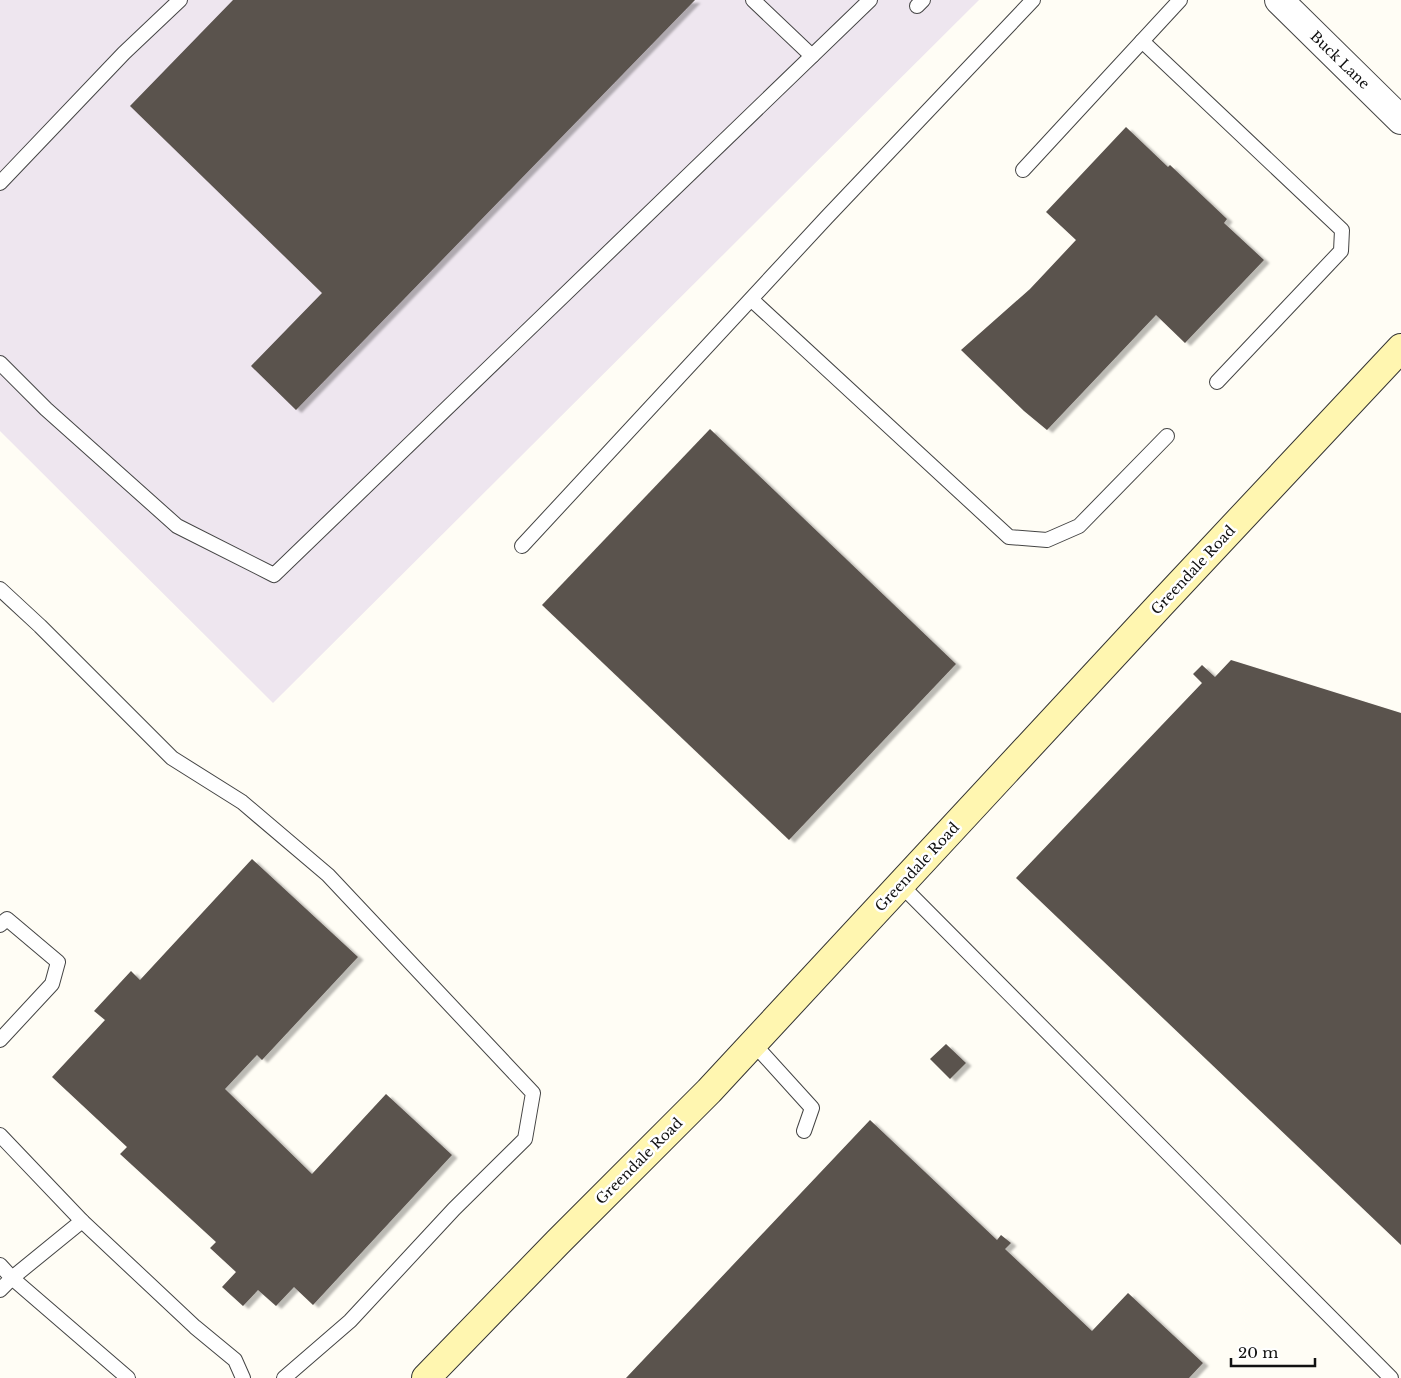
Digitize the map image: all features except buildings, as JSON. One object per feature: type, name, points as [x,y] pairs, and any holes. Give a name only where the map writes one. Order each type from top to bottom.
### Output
[{"type":"street","name":"Buck Lane","points":[[1279,0],[1401,120]]},
{"type":"street","name":"Greendale Road","points":[[426,1378],[709,1091],[1401,348]]},
{"type":"lane","points":[[0,183],[124,53],[180,0]]},
{"type":"lane","points":[[754,0],[812,56]]},
{"type":"lane","points":[[0,363],[46,409],[177,526],[274,574],[870,0]]},
{"type":"lane","points":[[522,546],[827,217],[1034,0]]},
{"type":"lane","points":[[1023,170],[1180,0]]},
{"type":"lane","points":[[1142,41],[1342,230],[1341,251],[1217,382]]},
{"type":"lane","points":[[752,300],[1009,537],[1047,540],[1079,526],[1167,436]]},
{"type":"lane","points":[[0,589],[47,633],[172,758],[242,802],[328,875],[533,1094],[525,1139],[454,1209],[350,1321],[284,1378]]},
{"type":"lane","points":[[900,885],[1391,1378]]},
{"type":"lane","points":[[0,925],[7,919],[58,962],[52,984],[0,1040]]},
{"type":"lane","points":[[753,1043],[812,1108],[804,1132]]},
{"type":"lane","points":[[0,1135],[82,1222],[195,1327],[235,1360],[243,1378]]},
{"type":"lane","points":[[0,1290],[12,1278],[82,1222]]},
{"type":"lane","points":[[0,1265],[12,1278],[128,1378]]},
{"type":"shaded area","points":[[0,0],[979,0],[273,703],[0,431]]}]
